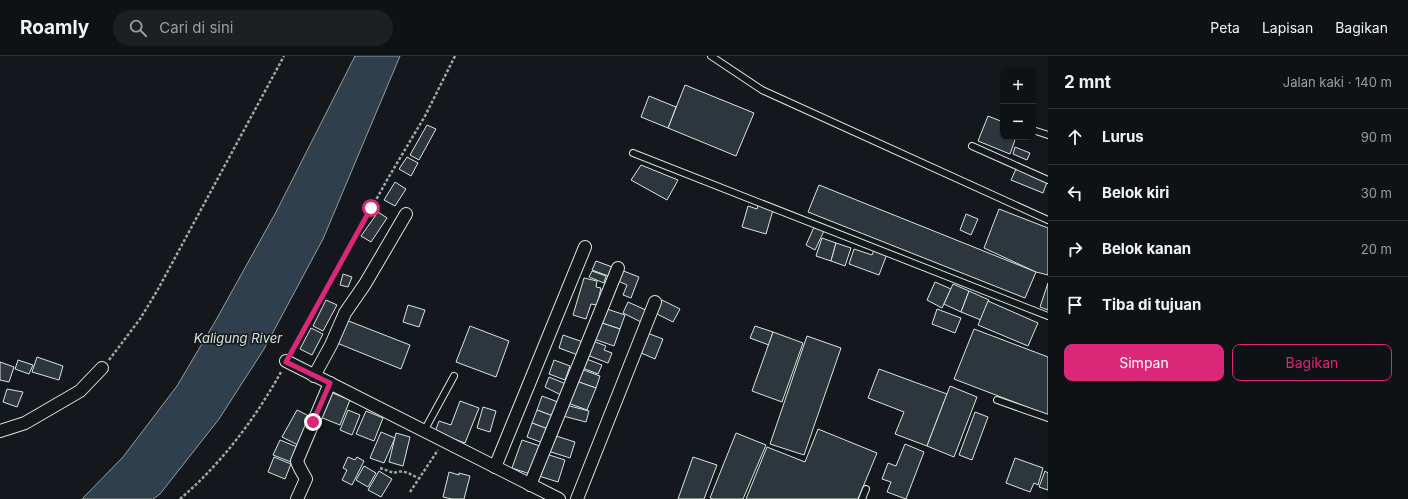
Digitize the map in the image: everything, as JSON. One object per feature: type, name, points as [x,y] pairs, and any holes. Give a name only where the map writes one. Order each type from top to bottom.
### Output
[{"type":"street","points":[[314,376],[346,313],[365,284],[406,214]]},
{"type":"street","points":[[495,467],[585,247]]},
{"type":"street","points":[[530,485],[618,268]]},
{"type":"street","points":[[577,499],[655,302]]},
{"type":"street","points":[[286,362],[559,499]]},
{"type":"street","points":[[0,431],[25,423],[80,391],[102,368]]},
{"type":"street","points":[[297,499],[306,480],[297,461],[330,383]]},
{"type":"lane","points":[[711,56],[762,90],[1048,220]]},
{"type":"lane","points":[[1036,131],[1048,135]]},
{"type":"lane","points":[[972,146],[1048,180]]},
{"type":"lane","points":[[632,153],[1048,316]]},
{"type":"lane","points":[[424,431],[454,376]]},
{"type":"lane","points":[[997,400],[1048,418]]},
{"type":"lane","points":[[862,499],[866,489]]},
{"type":"path","points":[[102,368],[140,319],[157,291],[284,56]]},
{"type":"path","points":[[180,499],[199,483],[238,437],[268,396],[387,180],[425,116],[455,56]]},
{"type":"path","points":[[410,492],[444,441]]},
{"type":"path","points":[[380,468],[394,473],[404,471],[418,478]]},
{"type":"water","name":"Kaligung River","points":[[355,56],[400,56],[323,239],[264,349],[219,419],[160,494],[153,499],[82,499],[123,457],[177,386],[216,320],[276,212]]},
{"type":"building","points":[[685,85],[754,113],[736,156],[668,128]]},
{"type":"building","points":[[649,96],[676,107],[668,128],[641,117]]},
{"type":"building","points":[[988,116],[1000,121],[1000,140],[1015,140],[1010,154],[978,141]]},
{"type":"building","points":[[427,125],[436,129],[419,160],[410,155]]},
{"type":"building","points":[[1015,147],[1030,153],[1027,160],[1013,154]]},
{"type":"building","points":[[407,157],[418,163],[411,176],[399,169]]},
{"type":"building","points":[[641,165],[678,180],[667,200],[631,180]]},
{"type":"building","points":[[1016,169],[1047,182],[1043,193],[1011,180]]},
{"type":"building","points":[[395,182],[406,189],[395,206],[384,200]]},
{"type":"building","points":[[819,185],[1036,272],[1025,298],[808,212]]},
{"type":"building","points":[[758,205],[773,210],[766,234],[742,227],[748,206],[757,209]]},
{"type":"building","points":[[999,209],[1048,228],[1048,275],[1036,272],[984,248]]},
{"type":"building","points":[[378,212],[387,218],[371,242],[361,236]]},
{"type":"building","points":[[966,214],[978,219],[971,235],[960,230]]},
{"type":"building","points":[[814,227],[824,231],[815,250],[806,245]]},
{"type":"building","points":[[822,238],[836,243],[831,261],[816,256]]},
{"type":"building","points":[[836,243],[851,248],[845,266],[831,261]]},
{"type":"building","points":[[854,249],[872,255],[874,250],[887,254],[879,275],[849,264]]},
{"type":"building","points":[[596,261],[615,268],[611,277],[592,270]]},
{"type":"building","points":[[621,270],[639,277],[631,298],[623,295],[627,285],[616,280]]},
{"type":"building","points":[[592,271],[606,276],[604,283],[589,277]]},
{"type":"building","points":[[343,274],[352,277],[348,287],[340,285]]},
{"type":"building","points":[[584,278],[597,281],[596,287],[601,288],[597,305],[591,304],[586,319],[573,315]]},
{"type":"building","points":[[935,282],[951,289],[942,308],[927,300]]},
{"type":"building","points":[[1048,283],[1048,310],[1040,307]]},
{"type":"building","points":[[953,284],[969,291],[961,312],[944,304]]},
{"type":"building","points":[[969,291],[989,300],[981,320],[961,312]]},
{"type":"building","points":[[326,300],[337,305],[323,331],[313,326]]},
{"type":"building","points":[[662,300],[680,309],[673,322],[655,313]]},
{"type":"building","points":[[988,301],[1038,323],[1028,346],[978,325]]},
{"type":"building","points":[[628,302],[648,311],[643,323],[623,313]]},
{"type":"building","points":[[408,305],[425,310],[419,327],[403,322]]},
{"type":"building","points":[[604,308],[625,315],[620,329],[599,322]]},
{"type":"building","points":[[937,309],[961,318],[955,333],[932,324]]},
{"type":"building","points":[[346,320],[410,345],[401,369],[337,343]]},
{"type":"building","points":[[599,322],[620,329],[614,346],[594,339]]},
{"type":"building","points":[[470,326],[509,341],[496,377],[456,362]]},
{"type":"building","points":[[755,326],[773,332],[769,345],[750,338]]},
{"type":"building","points":[[311,328],[323,334],[312,355],[300,349]]},
{"type":"building","points":[[974,329],[1048,357],[1048,415],[954,379]]},
{"type":"building","points":[[773,332],[803,343],[782,402],[752,391]]},
{"type":"building","points":[[647,333],[663,339],[655,359],[639,352]]},
{"type":"building","points":[[563,335],[583,342],[578,355],[559,348]]},
{"type":"building","points":[[807,336],[841,348],[804,455],[770,444]]},
{"type":"building","points":[[593,341],[606,346],[604,350],[612,353],[608,363],[587,355]]},
{"type":"building","points":[[37,357],[63,366],[59,380],[32,372]]},
{"type":"building","points":[[584,358],[602,365],[598,374],[580,367]]},
{"type":"building","points":[[18,360],[33,365],[29,374],[15,369]]},
{"type":"building","points":[[554,360],[570,366],[565,380],[549,374]]},
{"type":"building","points":[[0,362],[14,367],[9,382],[0,380]]},
{"type":"building","points":[[581,369],[600,376],[596,388],[576,381]]},
{"type":"building","points":[[879,369],[947,394],[927,446],[895,434],[904,412],[868,398]]},
{"type":"building","points":[[549,377],[566,384],[561,395],[545,387]]},
{"type":"building","points":[[576,381],[596,388],[587,410],[568,403]]},
{"type":"building","points":[[950,386],[977,397],[954,457],[927,446]]},
{"type":"building","points":[[7,389],[23,392],[17,407],[3,402]]},
{"type":"building","points":[[330,392],[350,400],[340,425],[320,417]]},
{"type":"building","points":[[542,396],[558,402],[553,416],[537,410]]},
{"type":"building","points":[[460,401],[479,408],[465,443],[435,432],[439,421],[451,425]]},
{"type":"building","points":[[566,405],[589,411],[586,422],[563,416]]},
{"type":"building","points":[[483,407],[496,411],[490,432],[477,428]]},
{"type":"building","points":[[297,410],[313,418],[298,445],[282,437]]},
{"type":"building","points":[[348,410],[360,415],[352,435],[340,430]]},
{"type":"building","points":[[537,410],[553,416],[548,429],[532,423]]},
{"type":"building","points":[[366,411],[383,418],[374,441],[356,434]]},
{"type":"building","points":[[975,412],[988,417],[972,460],[959,455]]},
{"type":"building","points":[[532,423],[548,429],[543,443],[527,437]]},
{"type":"building","points":[[818,429],[877,453],[858,499],[746,499],[767,447],[805,462]]},
{"type":"building","points":[[381,432],[395,438],[384,463],[370,458]]},
{"type":"building","points":[[396,433],[410,437],[403,466],[389,462]]},
{"type":"building","points":[[736,433],[766,445],[743,499],[710,498]]},
{"type":"building","points":[[553,435],[575,442],[570,458],[548,451]]},
{"type":"building","points":[[280,440],[297,447],[291,462],[273,455]]},
{"type":"building","points":[[522,440],[540,446],[530,474],[512,468]]},
{"type":"building","points":[[905,444],[924,452],[906,499],[887,492],[891,482],[882,479],[888,463],[896,466]]},
{"type":"building","points":[[546,454],[565,460],[558,482],[539,476]]},
{"type":"building","points":[[274,457],[291,464],[285,479],[268,472]]},
{"type":"building","points":[[348,457],[355,460],[357,457],[364,461],[352,485],[342,480],[347,470],[343,468]]},
{"type":"building","points":[[693,457],[717,465],[704,499],[678,499]]},
{"type":"building","points":[[1015,458],[1043,468],[1038,485],[1034,483],[1030,492],[1006,483]]},
{"type":"building","points":[[364,466],[376,473],[368,487],[356,480]]},
{"type":"building","points":[[379,471],[392,479],[381,497],[368,490]]},
{"type":"building","points":[[1045,471],[1048,473],[1048,490],[1039,487]]},
{"type":"building","points":[[449,472],[470,476],[464,499],[443,497]]},
{"type":"route","points":[[313,422],[330,383],[286,362],[371,208]]}]
